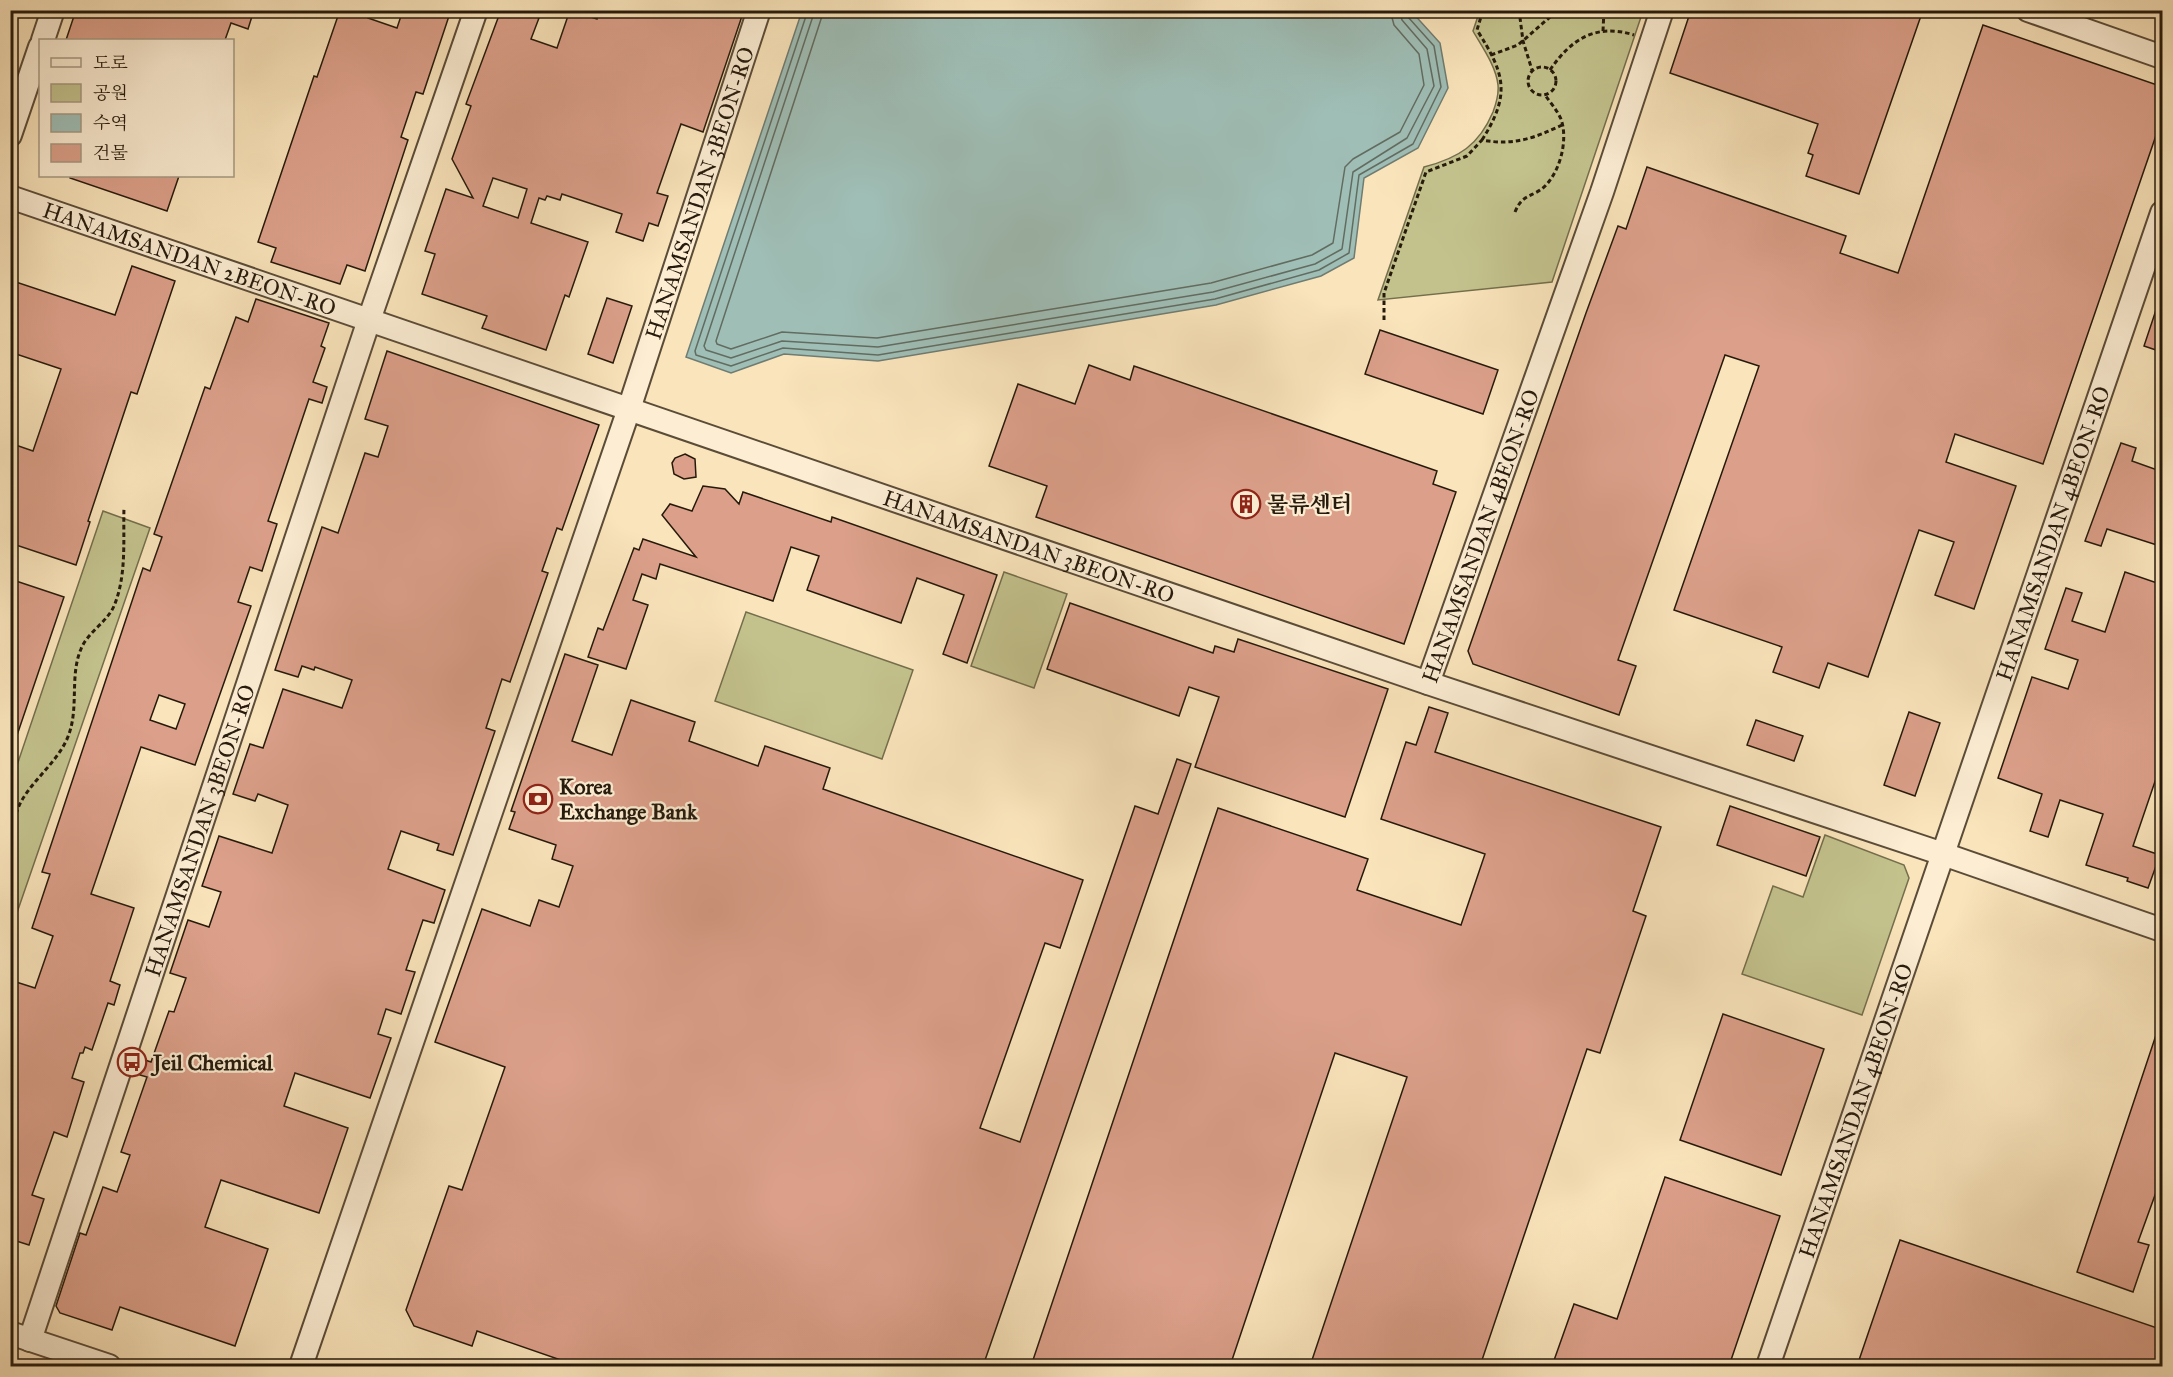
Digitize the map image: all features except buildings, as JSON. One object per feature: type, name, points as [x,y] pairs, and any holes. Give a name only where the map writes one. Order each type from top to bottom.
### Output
[{"type":"street","points":[[43,39],[53,10]]},
{"type":"street","name":"HANAMSANDAN 3BEON-RO","points":[[20,1337],[476,10]]},
{"type":"street","name":"HANAMSANDAN 3BEON-RO","points":[[301,1366],[629,408],[759,10]]},
{"type":"street","name":"HANAMSANDAN 4BEON-RO","points":[[1662,10],[1594,213],[1428,683],[1943,854],[2163,930]]},
{"type":"street","points":[[2028,10],[2163,57]]},
{"type":"street","points":[[10,135],[39,50]]},
{"type":"street","name":"HANAMSANDAN 2BEON-RO","points":[[10,196],[369,320]]},
{"type":"street","name":"HANAMSANDAN 4BEON-RO","points":[[1768,1366],[2163,213]]},
{"type":"street","name":"HANAMSANDAN 3BEON-RO","points":[[369,320],[1428,683]]},
{"type":"street","points":[[20,1337],[109,1366]]},
{"type":"path","points":[[1384,320],[1384,293],[1426,172],[1467,156],[1482,140],[1502,101],[1502,85],[1491,55],[1477,30],[1483,10]]},
{"type":"path","points":[[1519,10],[1523,41],[1532,70]]},
{"type":"path","points":[[1491,55],[1523,41],[1558,10]]},
{"type":"path","points":[[1603,31],[1604,10]]},
{"type":"path","points":[[1550,70],[1564,50],[1579,39],[1603,31],[1623,31],[1652,40]]},
{"type":"path","points":[[1544,67],[1550,70],[1556,80],[1554,87],[1545,95],[1533,93],[1529,88],[1528,75],[1532,70],[1544,67]]},
{"type":"path","points":[[1515,213],[1519,202],[1545,186],[1558,164],[1565,138],[1562,125],[1545,95]]},
{"type":"path","points":[[1482,140],[1512,143],[1536,137],[1562,125]]},
{"type":"path","points":[[10,881],[15,818],[22,800],[59,757],[69,735],[76,705],[75,677],[81,648],[114,607],[123,570],[124,507]]},
{"type":"green space","points":[[1480,10],[1643,11],[1552,282],[1378,300],[1424,167],[1458,154],[1474,142],[1494,109],[1498,92],[1497,78],[1473,31]]},
{"type":"green space","points":[[103,511],[150,528],[11,930],[11,783]]},
{"type":"green space","points":[[1004,572],[1067,594],[1034,688],[971,666]]},
{"type":"green space","points":[[746,612],[913,670],[882,759],[715,701]]},
{"type":"green space","points":[[1825,835],[1904,865],[1909,878],[1862,1015],[1742,974],[1773,886],[1803,897]]},
{"type":"water","points":[[802,11],[1411,11],[1440,43],[1448,88],[1418,148],[1364,178],[1354,258],[1321,276],[1216,305],[878,361],[784,354],[731,373],[686,357]]},
{"type":"place","name":"물류센터","points":[[1246,504]]},
{"type":"place","name":"Korea Exchange Bank","points":[[538,799]]},
{"type":"place","name":"Jeil Chemical","points":[[132,1062]]}]
